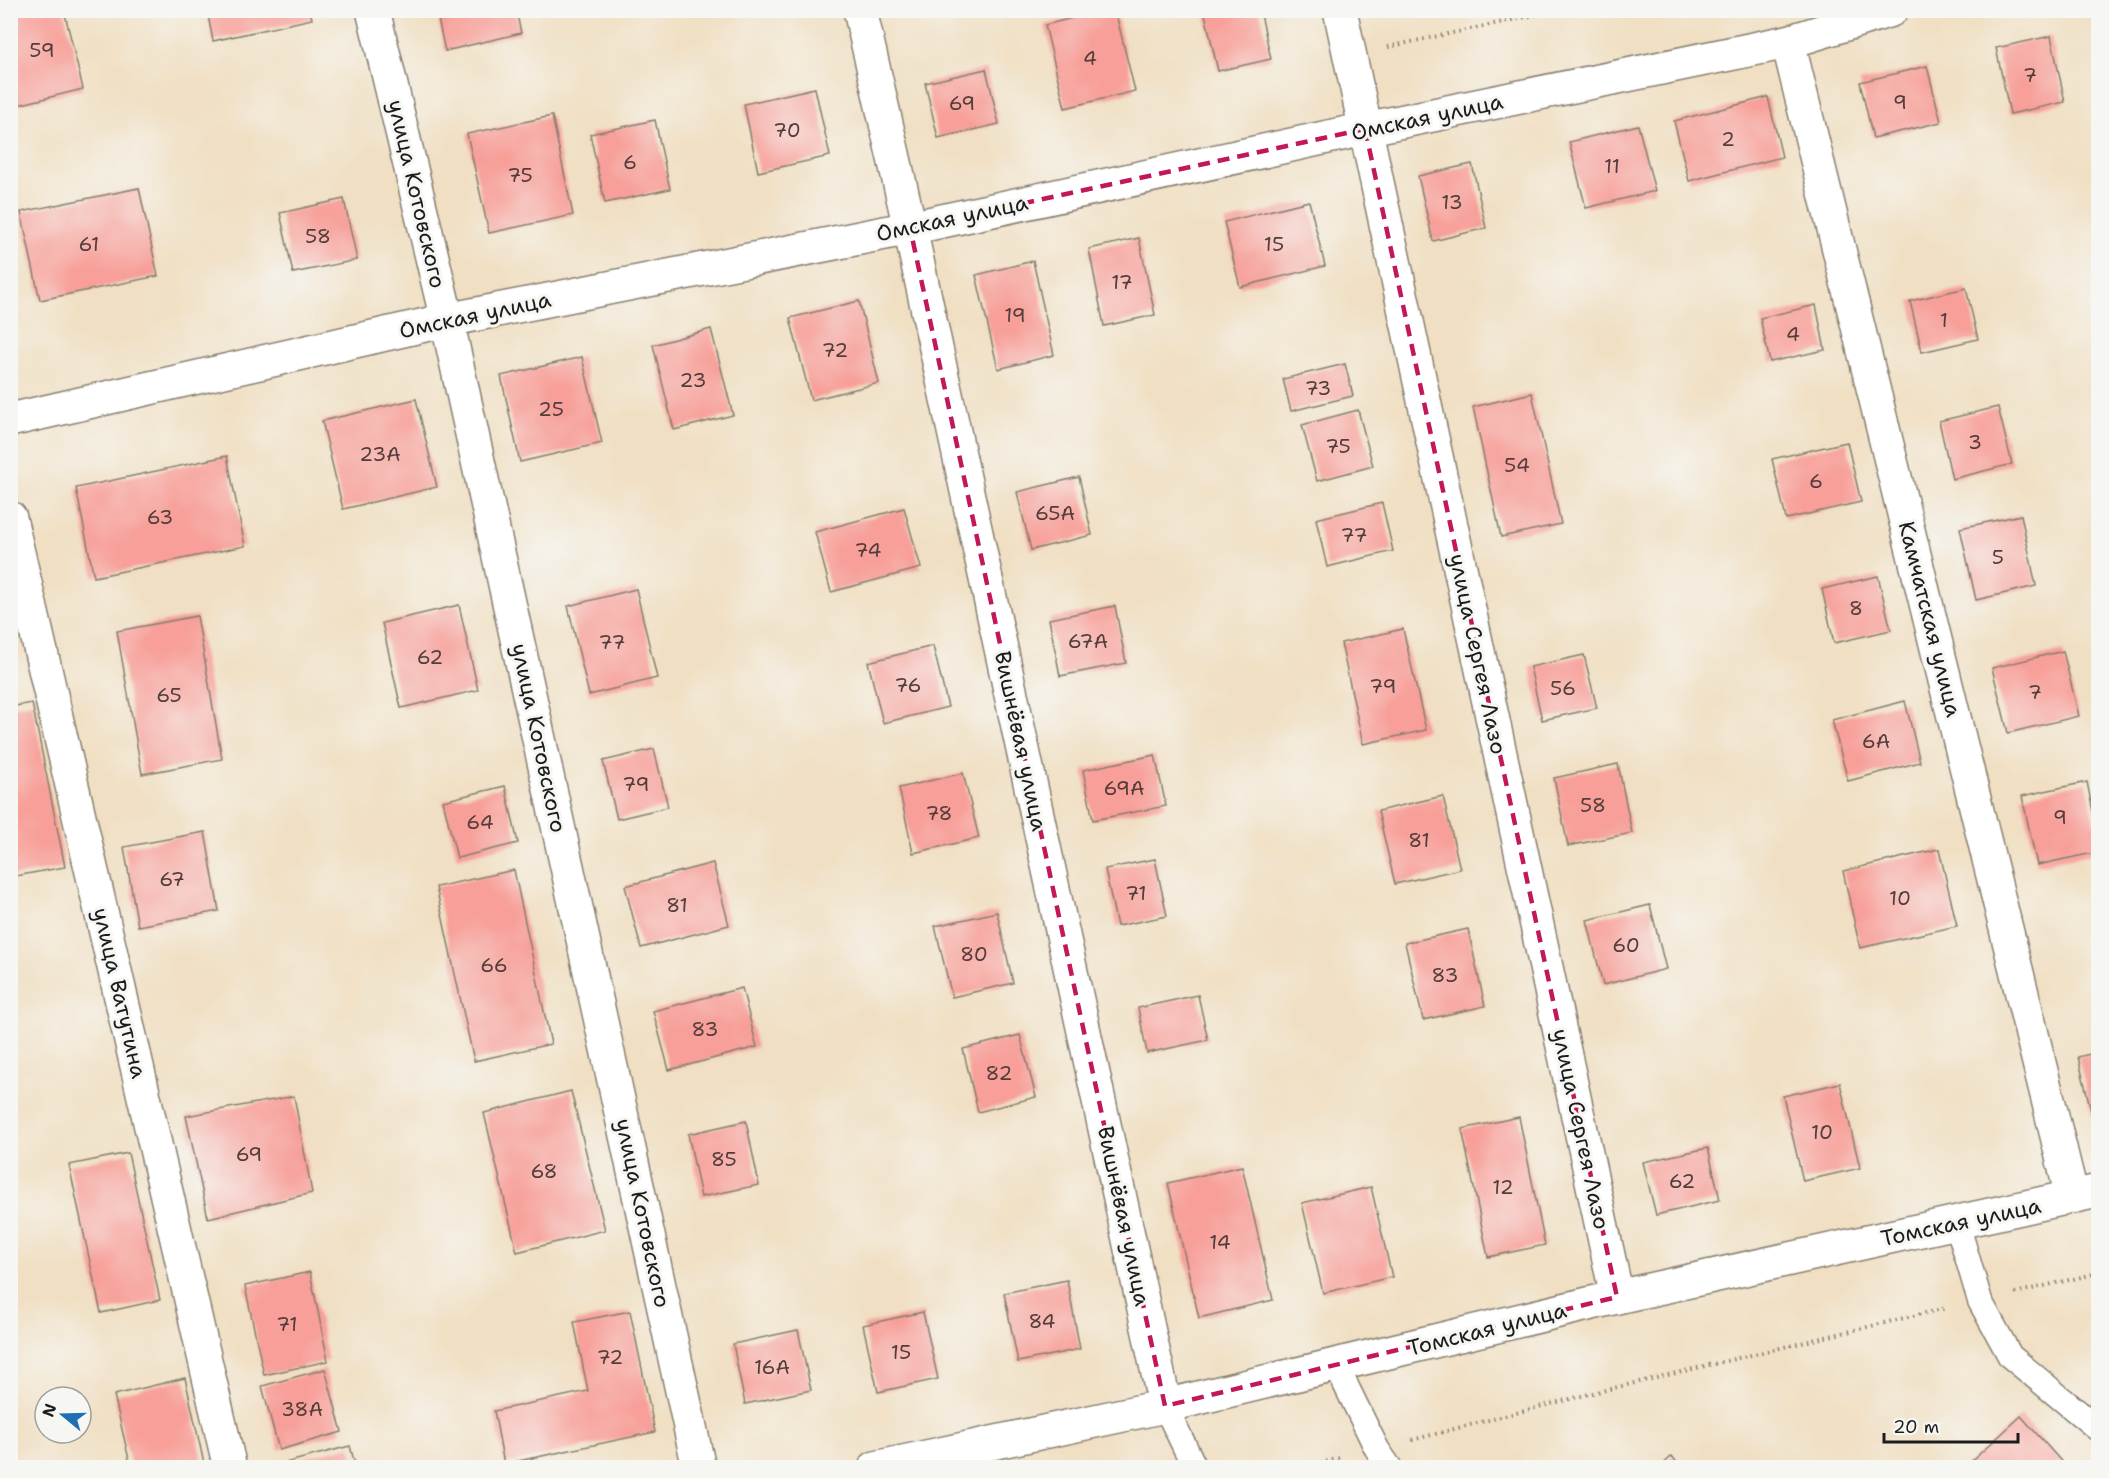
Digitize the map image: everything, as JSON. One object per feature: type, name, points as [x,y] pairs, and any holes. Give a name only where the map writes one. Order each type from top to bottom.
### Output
[{"type":"street","name":"улица Котовского","points":[[373,10],[447,320],[699,1467]]},
{"type":"street","name":"Вишнёвая улица","points":[[860,10],[910,228],[1165,1406]]},
{"type":"street","name":"улица Сергея Лазо","points":[[1340,10],[1617,1297]]},
{"type":"street","name":"Омская улица","points":[[10,420],[447,320],[910,228],[1365,129],[1788,42],[1891,10]]},
{"type":"street","name":"Камчатская улица","points":[[1788,42],[2085,1194]]},
{"type":"street","name":"улица Ватутина","points":[[10,518],[230,1467]]},
{"type":"street","name":"Томская улица","points":[[875,1467],[1165,1406],[1617,1297],[2085,1194]]},
{"type":"lane","points":[[1957,1223],[1980,1300],[2010,1356],[2098,1430]]},
{"type":"lane","points":[[1336,1365],[1383,1458]]},
{"type":"lane","name":"Вишнёвая улица","points":[[1165,1406],[1195,1467]]},
{"type":"path","points":[[1350,56],[1558,10]]},
{"type":"path","points":[[1303,1467],[1383,1458],[1589,1394],[2098,1273]]},
{"type":"highlighted area","points":[[1365,129],[1617,1297],[1165,1406],[910,228]]},
{"type":"building","points":[[10,10],[64,10],[83,89],[10,107]]},
{"type":"building","points":[[207,10],[310,10],[312,19],[213,41]]},
{"type":"building","points":[[436,10],[516,10],[521,33],[445,51]]},
{"type":"building","points":[[1103,10],[1115,10],[1135,91],[1065,108],[1045,25]]},
{"type":"building","points":[[1204,10],[1260,10],[1271,59],[1218,71]]},
{"type":"building","points":[[2051,36],[2065,102],[2010,114],[1996,48]]},
{"type":"building","points":[[1927,66],[1941,122],[1873,138],[1860,82]]},
{"type":"building","points":[[986,69],[999,124],[938,138],[925,83]]},
{"type":"building","points":[[815,88],[830,156],[758,172],[744,104]]},
{"type":"building","points":[[1768,97],[1782,157],[1689,181],[1674,121]]},
{"type":"building","points":[[552,116],[573,215],[489,233],[467,134]]},
{"type":"building","points":[[655,120],[670,189],[605,203],[590,134]]},
{"type":"building","points":[[1638,125],[1655,191],[1586,208],[1569,142]]},
{"type":"building","points":[[1472,164],[1486,228],[1433,241],[1418,176]]},
{"type":"building","points":[[139,188],[158,276],[40,300],[21,212]]},
{"type":"building","points":[[344,199],[357,260],[293,273],[280,213]]},
{"type":"building","points":[[1309,201],[1325,266],[1240,287],[1224,222]]},
{"type":"building","points":[[1139,238],[1155,315],[1104,326],[1089,249]]},
{"type":"building","points":[[1033,261],[1054,355],[998,369],[976,275]]},
{"type":"building","points":[[1966,288],[1978,339],[1922,352],[1910,301]]},
{"type":"building","points":[[859,301],[879,383],[811,400],[790,318]]},
{"type":"building","points":[[1816,305],[1825,350],[1770,362],[1760,318]]},
{"type":"building","points":[[711,329],[733,415],[674,430],[653,345]]},
{"type":"building","points":[[582,357],[602,443],[520,462],[501,376]]},
{"type":"building","points":[[1345,364],[1353,396],[1291,411],[1283,379]]},
{"type":"building","points":[[1532,393],[1561,524],[1501,537],[1473,407]]},
{"type":"building","points":[[416,399],[437,487],[343,509],[322,421]]},
{"type":"building","points":[[1998,407],[2012,464],[1952,479],[1939,421]]},
{"type":"building","points":[[1358,410],[1373,466],[1317,481],[1302,425]]},
{"type":"building","points":[[1847,442],[1861,502],[1786,519],[1772,459]]},
{"type":"building","points":[[227,456],[245,546],[94,577],[76,488]]},
{"type":"building","points":[[1079,477],[1092,535],[1031,550],[1017,492]]},
{"type":"building","points":[[1382,503],[1393,551],[1327,567],[1316,519]]},
{"type":"building","points":[[904,508],[921,568],[831,592],[815,532]]},
{"type":"building","points":[[2021,515],[2036,586],[1976,600],[1960,528]]},
{"type":"building","points":[[1878,576],[1891,630],[1834,643],[1822,589]]},
{"type":"building","points":[[636,589],[657,678],[589,695],[568,606]]},
{"type":"building","points":[[459,605],[478,690],[401,708],[382,623]]},
{"type":"building","points":[[1115,606],[1126,663],[1060,676],[1049,619]]},
{"type":"building","points":[[197,616],[222,759],[142,774],[117,631]]},
{"type":"building","points":[[1403,629],[1426,730],[1363,744],[1341,643]]},
{"type":"building","points":[[933,646],[948,707],[883,723],[868,662]]},
{"type":"building","points":[[2063,651],[2079,716],[2008,733],[1992,668]]},
{"type":"building","points":[[1584,655],[1597,708],[1542,720],[1530,667]]},
{"type":"building","points":[[1905,701],[1920,762],[1848,781],[1832,720]]},
{"type":"building","points":[[32,703],[65,867],[10,877],[10,707]]},
{"type":"building","points":[[654,749],[668,807],[617,819],[603,761]]},
{"type":"building","points":[[1155,755],[1166,806],[1093,820],[1083,770]]},
{"type":"building","points":[[1618,764],[1632,833],[1568,846],[1554,778]]},
{"type":"building","points":[[963,773],[979,838],[913,853],[899,788]]},
{"type":"building","points":[[2087,782],[2098,837],[2098,852],[2037,865],[2022,796]]},
{"type":"building","points":[[505,786],[518,843],[457,858],[443,801]]},
{"type":"building","points":[[1443,796],[1460,869],[1395,884],[1378,811]]},
{"type":"building","points":[[205,832],[219,911],[138,926],[124,847]]},
{"type":"building","points":[[1939,849],[1957,926],[1860,948],[1843,871]]},
{"type":"building","points":[[1155,859],[1167,916],[1117,926],[1105,869]]},
{"type":"building","points":[[713,863],[729,925],[641,948],[625,886]]},
{"type":"building","points":[[514,870],[551,1044],[474,1061],[436,887]]},
{"type":"building","points":[[1650,905],[1666,969],[1603,985],[1587,920]]},
{"type":"building","points":[[997,912],[1013,983],[952,997],[935,926]]},
{"type":"building","points":[[1468,929],[1485,1006],[1423,1020],[1405,943]]},
{"type":"building","points":[[742,988],[757,1047],[669,1070],[653,1011]]},
{"type":"building","points":[[1198,995],[1208,1040],[1147,1053],[1138,1008]]},
{"type":"building","points":[[1020,1035],[1036,1097],[978,1112],[963,1049]]},
{"type":"building","points":[[2098,1052],[2098,1113],[2092,1115],[2078,1057]]},
{"type":"building","points":[[1840,1083],[1860,1168],[1803,1181],[1783,1096]]},
{"type":"building","points":[[571,1091],[605,1230],[517,1252],[484,1113]]},
{"type":"building","points":[[294,1096],[312,1193],[208,1218],[186,1116]]},
{"type":"building","points":[[1519,1117],[1545,1245],[1488,1257],[1462,1129]]},
{"type":"building","points":[[746,1121],[759,1185],[701,1197],[688,1134]]},
{"type":"building","points":[[1708,1148],[1720,1200],[1656,1215],[1643,1162]]},
{"type":"building","points":[[128,1153],[160,1300],[101,1313],[69,1165]]},
{"type":"building","points":[[1242,1166],[1273,1300],[1199,1318],[1168,1183]]},
{"type":"building","points":[[1371,1187],[1392,1277],[1323,1293],[1302,1203]]},
{"type":"building","points":[[310,1272],[328,1361],[264,1375],[245,1286]]},
{"type":"building","points":[[1067,1280],[1080,1349],[1018,1362],[1004,1293]]},
{"type":"building","points":[[630,1311],[655,1432],[504,1464],[494,1411],[588,1391],[574,1322]]},
{"type":"building","points":[[923,1312],[938,1379],[878,1392],[863,1325]]},
{"type":"building","points":[[798,1330],[811,1390],[745,1404],[733,1344]]},
{"type":"building","points":[[325,1369],[342,1432],[279,1450],[262,1386]]},
{"type":"building","points":[[185,1378],[205,1468],[131,1468],[114,1395]]},
{"type":"building","points":[[2021,1416],[2067,1468],[1964,1468]]},
{"type":"building","points":[[350,1446],[356,1468],[277,1468],[277,1465]]},
{"type":"building","points":[[1672,1456],[1681,1468],[1659,1468]]}]
